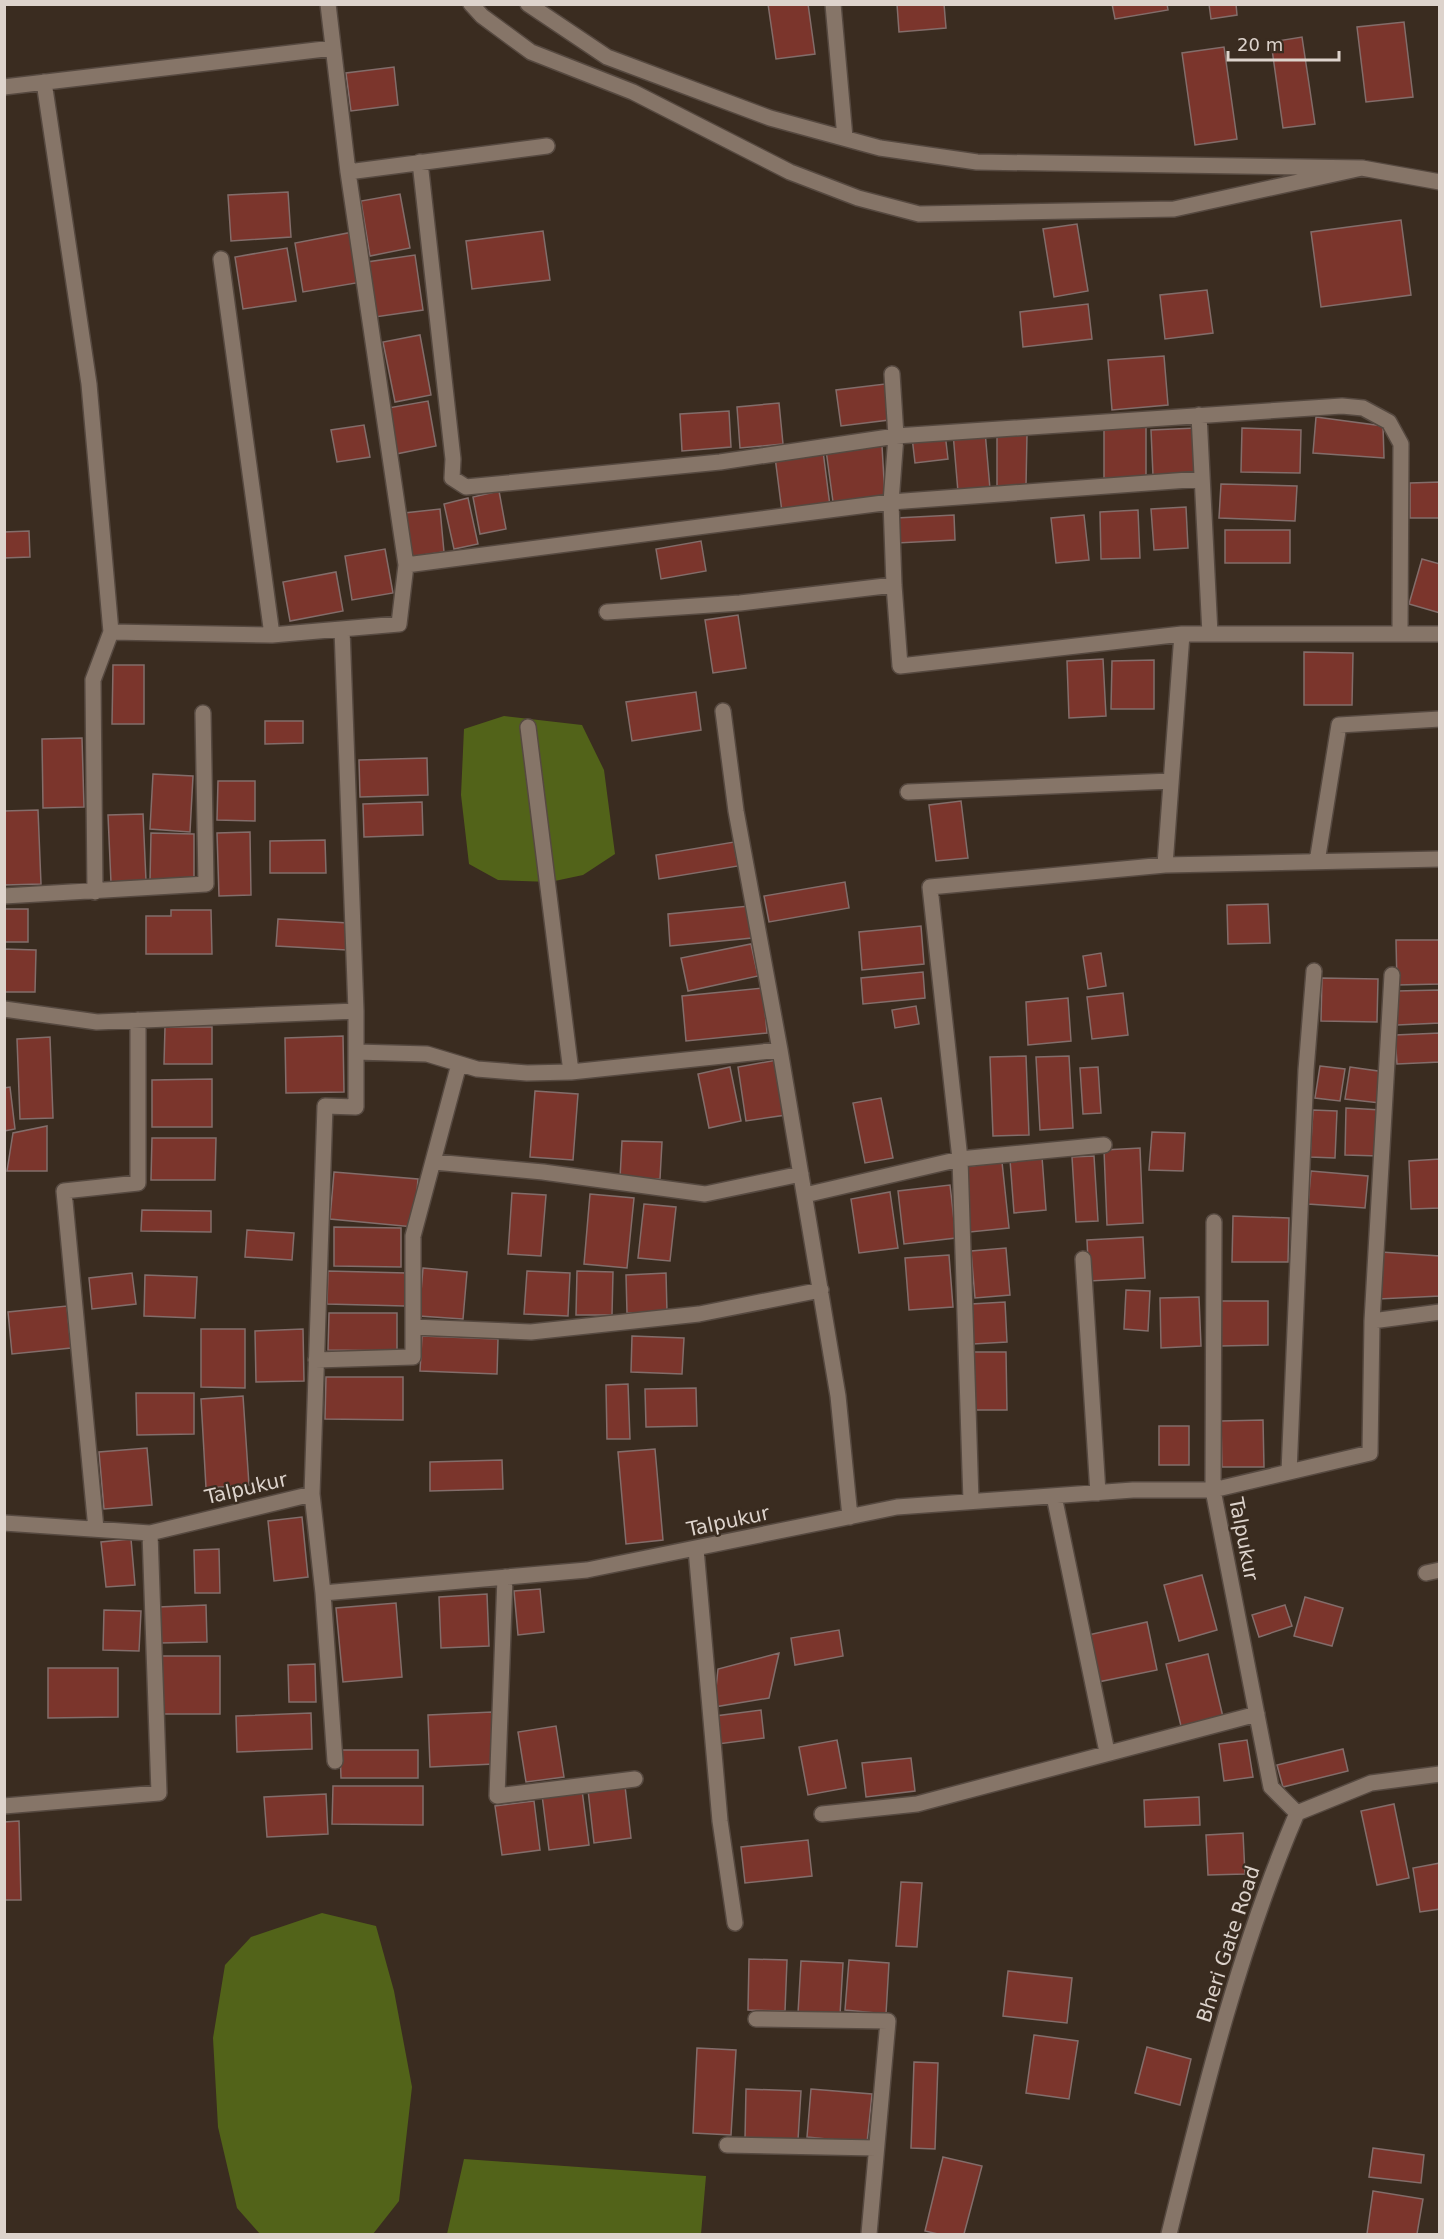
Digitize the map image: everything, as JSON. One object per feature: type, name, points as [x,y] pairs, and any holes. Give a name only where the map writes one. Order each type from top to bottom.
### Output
[{"type":"street","points":[[111,632],[272,634],[399,624],[406,565],[348,172],[328,4]]},
{"type":"street","points":[[471,4],[482,16],[531,52],[633,92],[790,172],[858,198],[919,214],[1174,208],[1362,168]]},
{"type":"street","points":[[528,4],[608,57],[770,118],[880,148],[977,162],[1362,168],[1440,182]]},
{"type":"street","points":[[833,4],[845,138]]},
{"type":"street","points":[[4,87],[333,48]]},
{"type":"street","points":[[44,82],[89,384],[111,632],[93,680],[95,892]]},
{"type":"street","points":[[348,172],[546,146]]},
{"type":"street","points":[[420,162],[453,459],[452,478],[466,487],[720,462],[896,436],[1342,406],[1363,408],[1389,422],[1401,444],[1400,634]]},
{"type":"street","points":[[221,259],[272,634]]},
{"type":"street","points":[[892,374],[896,436],[891,502],[900,666],[1182,634],[1440,634]]},
{"type":"street","points":[[1199,415],[1210,634]]},
{"type":"street","points":[[406,565],[891,502],[1202,479]]},
{"type":"street","points":[[607,612],[740,603],[894,585]]},
{"type":"street","points":[[312,1494],[325,1106],[356,1107],[356,1011],[342,629]]},
{"type":"street","points":[[1165,865],[1182,634]]},
{"type":"street","points":[[723,711],[736,811],[780,1050],[838,1396],[850,1517]]},
{"type":"street","points":[[4,896],[206,884],[203,713]]},
{"type":"street","points":[[1317,862],[1339,724],[1440,719]]},
{"type":"street","points":[[528,727],[571,1072]]},
{"type":"street","points":[[908,792],[1171,781]]},
{"type":"street","points":[[971,1501],[960,1159],[930,887],[1165,865],[1440,859]]},
{"type":"street","points":[[1289,1472],[1305,1070],[1314,971]]},
{"type":"street","points":[[1214,1222],[1213,1490],[1370,1454],[1372,1321],[1392,975]]},
{"type":"street","points":[[4,1009],[97,1022],[356,1011]]},
{"type":"street","points":[[96,1529],[64,1191],[138,1183],[138,1020]]},
{"type":"street","points":[[356,1052],[427,1054],[477,1070],[527,1073],[571,1072],[780,1050]]},
{"type":"street","points":[[316,1360],[412,1357],[413,1236],[459,1064]]},
{"type":"street","points":[[805,1195],[960,1159],[1104,1145]]},
{"type":"street","points":[[434,1162],[543,1172],[705,1194],[801,1174]]},
{"type":"street","points":[[1083,1259],[1098,1493]]},
{"type":"street","points":[[412,1327],[531,1332],[699,1314],[821,1290]]},
{"type":"street","points":[[1372,1321],[1440,1312]]},
{"type":"street","name":"Talpukur","points":[[4,1523],[150,1533],[312,1494],[323,1593],[587,1570],[897,1507],[1133,1490],[1213,1490],[1271,1787],[1298,1813]]},
{"type":"street","points":[[1054,1496],[1107,1752]]},
{"type":"street","points":[[4,1806],[159,1793],[150,1533]]},
{"type":"street","points":[[696,1549],[720,1821],[735,1923]]},
{"type":"street","points":[[505,1578],[497,1796],[635,1779]]},
{"type":"street","points":[[323,1593],[335,1761]]},
{"type":"street","points":[[822,1814],[917,1804],[1257,1714]]},
{"type":"street","points":[[1298,1813],[1371,1783],[1440,1774]]},
{"type":"street","name":"Bheri Gate Road","points":[[1169,2235],[1212,2062],[1273,1870],[1298,1813]]},
{"type":"street","points":[[756,2019],[888,2021],[869,2235]]},
{"type":"street","points":[[727,2145],[876,2148]]},
{"type":"shaded area","points":[[504,716],[582,725],[604,770],[615,854],[583,875],[550,882],[498,880],[469,864],[461,795],[464,729]]},
{"type":"shaded area","points":[[322,1913],[376,1926],[394,1991],[412,2087],[399,2201],[373,2234],[260,2234],[237,2208],[218,2127],[213,2038],[225,1965],[251,1937]]},
{"type":"shaded area","points":[[464,2159],[706,2176],[701,2234],[447,2234]]},
{"type":"building","points":[[768,4],[808,4],[815,54],[776,59]]},
{"type":"building","points":[[897,4],[944,4],[946,28],[899,32]]},
{"type":"building","points":[[1112,4],[1167,4],[1168,10],[1115,19]]},
{"type":"building","points":[[1209,4],[1236,4],[1237,15],[1211,19]]},
{"type":"building","points":[[1404,22],[1413,97],[1366,102],[1357,27]]},
{"type":"building","points":[[1302,37],[1315,124],[1283,128],[1271,42]]},
{"type":"building","points":[[1224,47],[1237,139],[1195,145],[1182,53]]},
{"type":"building","points":[[394,67],[398,105],[351,111],[346,73]]},
{"type":"building","points":[[288,192],[291,237],[231,241],[228,195]]},
{"type":"building","points":[[400,194],[410,248],[370,256],[361,201]]},
{"type":"building","points":[[1401,220],[1411,295],[1321,307],[1311,232]]},
{"type":"building","points":[[1077,224],[1088,291],[1054,297],[1043,229]]},
{"type":"building","points":[[543,231],[550,280],[472,289],[466,241]]},
{"type":"building","points":[[353,232],[362,282],[303,292],[295,243]]},
{"type":"building","points":[[287,248],[296,301],[243,309],[235,257]]},
{"type":"building","points":[[415,255],[423,310],[375,317],[367,262]]},
{"type":"building","points":[[1207,290],[1213,333],[1165,339],[1160,295]]},
{"type":"building","points":[[1088,304],[1092,339],[1023,347],[1020,312]]},
{"type":"building","points":[[420,335],[431,395],[395,402],[383,342]]},
{"type":"building","points":[[1164,356],[1168,405],[1112,410],[1108,360]]},
{"type":"building","points":[[885,384],[889,420],[841,426],[836,390]]},
{"type":"building","points":[[428,401],[436,446],[396,454],[388,408]]},
{"type":"building","points":[[779,403],[783,444],[740,448],[737,407]]},
{"type":"building","points":[[729,411],[731,447],[682,451],[680,414]]},
{"type":"building","points":[[1316,417],[1383,426],[1384,458],[1313,453]]},
{"type":"building","points":[[1146,424],[1146,478],[1104,478],[1104,425]]},
{"type":"building","points":[[364,425],[370,457],[337,462],[331,430]]},
{"type":"building","points":[[1196,428],[1198,474],[1153,476],[1151,430]]},
{"type":"building","points":[[1242,428],[1301,430],[1300,473],[1241,472]]},
{"type":"building","points":[[985,431],[990,489],[958,492],[953,433]]},
{"type":"building","points":[[945,433],[948,459],[915,463],[912,437]]},
{"type":"building","points":[[997,434],[1027,434],[1026,486],[997,486]]},
{"type":"building","points":[[882,446],[885,497],[833,502],[826,450]]},
{"type":"building","points":[[823,451],[830,506],[782,512],[775,457]]},
{"type":"building","points":[[1440,482],[1440,518],[1410,518],[1410,483]]},
{"type":"building","points":[[1221,484],[1297,486],[1295,521],[1219,518]]},
{"type":"building","points":[[499,491],[506,529],[480,534],[473,497]]},
{"type":"building","points":[[468,498],[478,544],[454,549],[444,504]]},
{"type":"building","points":[[1186,507],[1188,548],[1154,550],[1151,509]]},
{"type":"building","points":[[440,509],[444,552],[409,557],[404,513]]},
{"type":"building","points":[[1138,510],[1140,558],[1101,559],[1100,512]]},
{"type":"building","points":[[954,515],[955,540],[897,543],[896,518]]},
{"type":"building","points":[[1084,515],[1089,560],[1056,563],[1051,518]]},
{"type":"building","points":[[1225,530],[1290,530],[1290,563],[1225,563]]},
{"type":"building","points":[[29,531],[30,557],[4,558],[4,532]]},
{"type":"building","points":[[701,541],[706,571],[661,579],[656,549]]},
{"type":"building","points":[[385,549],[393,593],[352,600],[345,556]]},
{"type":"building","points":[[1422,559],[1440,564],[1440,613],[1409,604]]},
{"type":"building","points":[[336,572],[343,611],[290,621],[283,582]]},
{"type":"building","points":[[738,615],[746,668],[713,673],[705,620]]},
{"type":"building","points":[[1304,652],[1353,653],[1352,705],[1304,705]]},
{"type":"building","points":[[1103,659],[1106,716],[1069,718],[1067,661]]},
{"type":"building","points":[[1154,660],[1154,709],[1111,709],[1112,661]]},
{"type":"building","points":[[113,665],[144,665],[144,724],[112,724]]},
{"type":"building","points":[[696,692],[701,730],[632,741],[626,702]]},
{"type":"building","points":[[265,721],[303,721],[303,743],[265,744]]},
{"type":"building","points":[[82,738],[84,807],[43,808],[42,739]]},
{"type":"building","points":[[427,758],[428,795],[360,797],[359,760]]},
{"type":"building","points":[[153,774],[193,776],[190,832],[150,829]]},
{"type":"building","points":[[218,781],[255,781],[255,821],[217,820]]},
{"type":"building","points":[[961,801],[968,858],[936,861],[929,805]]},
{"type":"building","points":[[422,802],[423,835],[364,837],[363,804]]},
{"type":"building","points":[[38,810],[41,884],[4,885],[4,811]]},
{"type":"building","points":[[143,814],[146,881],[111,883],[108,815]]},
{"type":"building","points":[[250,832],[251,895],[219,896],[217,833]]},
{"type":"building","points":[[151,833],[194,834],[194,881],[150,881]]},
{"type":"building","points":[[325,840],[326,873],[270,873],[270,841]]},
{"type":"building","points":[[734,842],[738,866],[659,879],[656,855]]},
{"type":"building","points":[[845,882],[849,908],[769,922],[764,896]]},
{"type":"building","points":[[1268,904],[1270,943],[1228,944],[1227,905]]},
{"type":"building","points":[[749,906],[752,938],[670,946],[668,914]]},
{"type":"building","points":[[4,909],[28,909],[28,942],[4,942]]},
{"type":"building","points":[[171,910],[211,910],[212,954],[146,954],[146,916],[171,916]]},
{"type":"building","points":[[278,919],[349,923],[347,950],[276,946]]},
{"type":"building","points":[[921,926],[924,964],[862,970],[859,932]]},
{"type":"building","points":[[1396,940],[1440,940],[1440,984],[1397,985]]},
{"type":"building","points":[[751,944],[758,976],[688,991],[681,958]]},
{"type":"building","points":[[4,949],[36,950],[35,992],[4,992]]},
{"type":"building","points":[[1101,953],[1106,986],[1088,989],[1083,956]]},
{"type":"building","points":[[923,972],[925,998],[863,1004],[861,978]]},
{"type":"building","points":[[1322,978],[1378,979],[1377,1022],[1321,1021]]},
{"type":"building","points":[[763,988],[767,1033],[686,1041],[682,996]]},
{"type":"building","points":[[1440,990],[1440,1023],[1397,1025],[1396,991]]},
{"type":"building","points":[[1123,993],[1128,1035],[1092,1039],[1087,997]]},
{"type":"building","points":[[1068,998],[1071,1041],[1028,1045],[1026,1002]]},
{"type":"building","points":[[916,1006],[919,1024],[895,1028],[892,1010]]},
{"type":"building","points":[[165,1027],[212,1027],[212,1064],[164,1064]]},
{"type":"building","points":[[1440,1033],[1440,1062],[1397,1064],[1395,1035]]},
{"type":"building","points":[[343,1036],[344,1092],[286,1093],[285,1038]]},
{"type":"building","points":[[50,1037],[53,1118],[20,1119],[17,1039]]},
{"type":"building","points":[[1026,1056],[1029,1135],[993,1136],[990,1057]]},
{"type":"building","points":[[1069,1056],[1073,1128],[1040,1130],[1036,1057]]},
{"type":"building","points":[[777,1060],[786,1115],[746,1121],[738,1067]]},
{"type":"building","points":[[1320,1066],[1345,1069],[1340,1101],[1315,1098]]},
{"type":"building","points":[[730,1067],[741,1121],[709,1128],[698,1074]]},
{"type":"building","points":[[1098,1067],[1101,1113],[1083,1114],[1080,1068]]},
{"type":"building","points":[[1350,1067],[1385,1072],[1380,1103],[1345,1099]]},
{"type":"building","points":[[212,1079],[212,1127],[152,1127],[152,1080]]},
{"type":"building","points":[[10,1087],[15,1129],[4,1131],[4,1088]]},
{"type":"building","points":[[535,1091],[578,1094],[573,1160],[530,1157]]},
{"type":"building","points":[[881,1098],[893,1158],[865,1163],[853,1103]]},
{"type":"building","points":[[1346,1108],[1381,1110],[1379,1156],[1345,1155]]},
{"type":"building","points":[[1313,1110],[1337,1111],[1335,1158],[1310,1157]]},
{"type":"building","points":[[47,1126],[47,1171],[7,1171],[13,1133]]},
{"type":"building","points":[[1152,1132],[1185,1133],[1183,1171],[1149,1170]]},
{"type":"building","points":[[152,1138],[216,1138],[215,1180],[151,1180]]},
{"type":"building","points":[[622,1141],[662,1142],[660,1179],[620,1178]]},
{"type":"building","points":[[1140,1148],[1143,1223],[1107,1225],[1104,1150]]},
{"type":"building","points":[[1094,1156],[1098,1221],[1076,1222],[1072,1157]]},
{"type":"building","points":[[1042,1157],[1046,1210],[1014,1213],[1010,1160]]},
{"type":"building","points":[[1440,1159],[1440,1208],[1411,1209],[1409,1161]]},
{"type":"building","points":[[1002,1162],[1009,1228],[970,1232],[963,1167]]},
{"type":"building","points":[[1311,1171],[1368,1176],[1365,1208],[1308,1204]]},
{"type":"building","points":[[334,1172],[418,1179],[414,1227],[330,1219]]},
{"type":"building","points":[[950,1185],[956,1238],[904,1244],[898,1191]]},
{"type":"building","points":[[890,1192],[898,1248],[859,1253],[851,1199]]},
{"type":"building","points":[[512,1193],[546,1195],[541,1256],[508,1254]]},
{"type":"building","points":[[590,1194],[634,1198],[627,1268],[584,1264]]},
{"type":"building","points":[[644,1204],[676,1207],[670,1261],[638,1258]]},
{"type":"building","points":[[142,1210],[211,1211],[211,1232],[141,1231]]},
{"type":"building","points":[[1233,1216],[1289,1218],[1288,1262],[1232,1262]]},
{"type":"building","points":[[334,1227],[401,1228],[401,1267],[334,1266]]},
{"type":"building","points":[[247,1230],[294,1233],[292,1260],[245,1257]]},
{"type":"building","points":[[1143,1237],[1145,1278],[1089,1281],[1087,1240]]},
{"type":"building","points":[[1006,1248],[1010,1295],[975,1298],[971,1251]]},
{"type":"building","points":[[1381,1252],[1440,1256],[1440,1296],[1378,1299]]},
{"type":"building","points":[[949,1255],[953,1307],[909,1310],[905,1258]]},
{"type":"building","points":[[423,1268],[467,1272],[463,1319],[419,1316]]},
{"type":"building","points":[[328,1271],[406,1273],[405,1306],[327,1304]]},
{"type":"building","points":[[527,1271],[570,1273],[568,1316],[524,1314]]},
{"type":"building","points":[[577,1271],[613,1272],[612,1315],[576,1315]]},
{"type":"building","points":[[132,1273],[136,1304],[92,1309],[89,1278]]},
{"type":"building","points":[[666,1273],[667,1312],[627,1313],[626,1275]]},
{"type":"building","points":[[145,1275],[197,1277],[195,1318],[144,1316]]},
{"type":"building","points":[[1126,1290],[1150,1291],[1148,1331],[1124,1329]]},
{"type":"building","points":[[1199,1297],[1201,1346],[1161,1348],[1160,1298]]},
{"type":"building","points":[[1220,1301],[1268,1301],[1268,1345],[1220,1346]]},
{"type":"building","points":[[1005,1302],[1007,1342],[973,1344],[971,1304]]},
{"type":"building","points":[[67,1306],[71,1348],[12,1354],[8,1312]]},
{"type":"building","points":[[329,1313],[397,1313],[397,1351],[328,1350]]},
{"type":"building","points":[[201,1329],[245,1329],[245,1388],[201,1387]]},
{"type":"building","points":[[303,1329],[304,1381],[256,1382],[255,1331]]},
{"type":"building","points":[[422,1336],[498,1339],[497,1374],[420,1371]]},
{"type":"building","points":[[632,1336],[684,1338],[682,1374],[631,1372]]},
{"type":"building","points":[[973,1352],[1006,1352],[1007,1410],[974,1410]]},
{"type":"building","points":[[326,1377],[403,1377],[403,1420],[325,1419]]},
{"type":"building","points":[[628,1384],[630,1439],[607,1439],[606,1385]]},
{"type":"building","points":[[696,1388],[697,1426],[646,1427],[645,1389]]},
{"type":"building","points":[[136,1393],[194,1393],[194,1434],[137,1435]]},
{"type":"building","points":[[243,1396],[249,1485],[206,1488],[201,1399]]},
{"type":"building","points":[[1263,1420],[1264,1467],[1222,1467],[1221,1421]]},
{"type":"building","points":[[1159,1426],[1189,1426],[1189,1465],[1159,1465]]},
{"type":"building","points":[[147,1448],[152,1505],[104,1509],[99,1452]]},
{"type":"building","points":[[655,1449],[663,1540],[626,1544],[618,1452]]},
{"type":"building","points":[[502,1460],[503,1489],[430,1491],[430,1462]]},
{"type":"building","points":[[302,1517],[308,1577],[274,1581],[268,1521]]},
{"type":"building","points":[[131,1539],[135,1585],[106,1587],[101,1542]]},
{"type":"building","points":[[219,1549],[220,1593],[195,1593],[194,1550]]},
{"type":"building","points":[[1202,1575],[1217,1630],[1179,1641],[1164,1585]]},
{"type":"building","points":[[540,1589],[544,1632],[518,1635],[514,1591]]},
{"type":"building","points":[[487,1594],[489,1646],[441,1648],[439,1597]]},
{"type":"building","points":[[1305,1597],[1343,1608],[1332,1646],[1294,1636]]},
{"type":"building","points":[[396,1603],[402,1677],[343,1682],[336,1608]]},
{"type":"building","points":[[206,1605],[207,1642],[160,1643],[158,1607]]},
{"type":"building","points":[[1285,1605],[1292,1626],[1259,1637],[1252,1615]]},
{"type":"building","points":[[104,1610],[141,1611],[139,1651],[103,1650]]},
{"type":"building","points":[[1147,1622],[1157,1670],[1098,1682],[1088,1635]]},
{"type":"building","points":[[839,1630],[843,1656],[795,1665],[791,1638]]},
{"type":"building","points":[[779,1653],[769,1698],[714,1707],[718,1669]]},
{"type":"building","points":[[1208,1654],[1223,1717],[1181,1726],[1166,1664]]},
{"type":"building","points":[[162,1656],[220,1656],[220,1714],[162,1714]]},
{"type":"building","points":[[315,1664],[316,1702],[289,1702],[288,1665]]},
{"type":"building","points":[[48,1668],[118,1668],[118,1717],[48,1718]]},
{"type":"building","points":[[761,1710],[764,1738],[718,1744],[715,1716]]},
{"type":"building","points":[[492,1712],[494,1764],[430,1767],[428,1715]]},
{"type":"building","points":[[311,1713],[312,1749],[237,1752],[236,1716]]},
{"type":"building","points":[[556,1726],[564,1777],[526,1782],[518,1732]]},
{"type":"building","points":[[837,1740],[846,1788],[808,1795],[799,1747]]},
{"type":"building","points":[[1247,1740],[1253,1777],[1224,1781],[1219,1744]]},
{"type":"building","points":[[1343,1749],[1348,1771],[1283,1787],[1277,1765]]},
{"type":"building","points":[[340,1750],[418,1750],[418,1778],[341,1778]]},
{"type":"building","points":[[911,1758],[915,1791],[866,1797],[862,1763]]},
{"type":"building","points":[[333,1786],[423,1786],[423,1825],[332,1824]]},
{"type":"building","points":[[625,1786],[631,1838],[594,1843],[588,1790]]},
{"type":"building","points":[[582,1790],[589,1845],[549,1850],[542,1795]]},
{"type":"building","points":[[326,1794],[328,1834],[267,1837],[264,1797]]},
{"type":"building","points":[[1199,1797],[1200,1825],[1145,1827],[1144,1800]]},
{"type":"building","points":[[534,1801],[540,1850],[502,1855],[495,1806]]},
{"type":"building","points":[[1394,1804],[1409,1878],[1377,1885],[1361,1811]]},
{"type":"building","points":[[19,1821],[21,1900],[4,1900],[4,1822]]},
{"type":"building","points":[[1243,1833],[1245,1874],[1208,1875],[1206,1835]]},
{"type":"building","points":[[808,1840],[812,1876],[745,1883],[741,1847]]},
{"type":"building","points":[[1440,1863],[1440,1909],[1420,1912],[1413,1868]]},
{"type":"building","points":[[901,1882],[922,1883],[917,1947],[896,1946]]},
{"type":"building","points":[[749,1959],[787,1960],[785,2011],[748,2010]]},
{"type":"building","points":[[849,1960],[889,1963],[886,2014],[845,2010]]},
{"type":"building","points":[[801,1961],[843,1963],[840,2015],[798,2013]]},
{"type":"building","points":[[1008,1971],[1072,1978],[1067,2023],[1003,2016]]},
{"type":"building","points":[[1034,2035],[1078,2041],[1069,2099],[1026,2093]]},
{"type":"building","points":[[1147,2047],[1191,2059],[1180,2105],[1135,2093]]},
{"type":"building","points":[[697,2048],[736,2050],[731,2135],[693,2133]]},
{"type":"building","points":[[914,2062],[938,2063],[935,2149],[911,2148]]},
{"type":"building","points":[[746,2089],[801,2091],[798,2140],[745,2139]]},
{"type":"building","points":[[811,2089],[872,2094],[867,2143],[807,2137]]},
{"type":"building","points":[[1373,2148],[1424,2155],[1421,2183],[1369,2177]]},
{"type":"building","points":[[943,2157],[982,2166],[964,2234],[938,2234],[925,2231]]},
{"type":"building","points":[[1373,2191],[1423,2199],[1417,2234],[1367,2234]]}]
